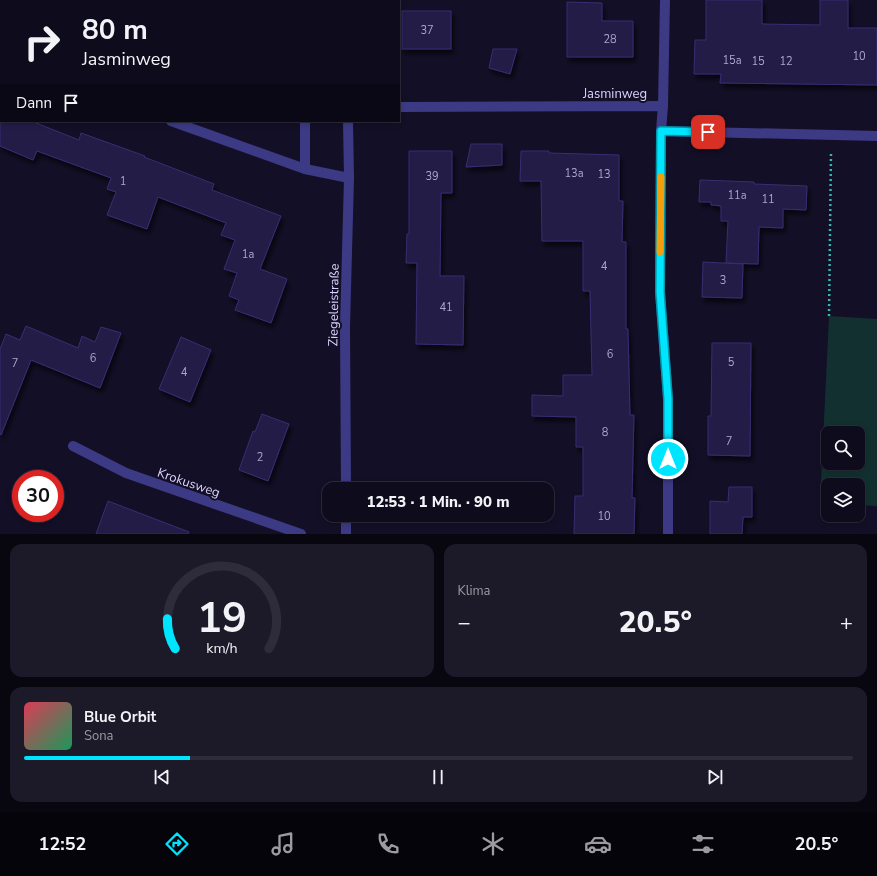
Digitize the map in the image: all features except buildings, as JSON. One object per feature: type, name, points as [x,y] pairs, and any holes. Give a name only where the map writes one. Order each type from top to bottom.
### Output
[{"type":"street","points":[[662,106],[665,0]]},
{"type":"street","name":"Jasminweg","points":[[400,107],[662,106],[660,292],[668,399],[668,534]]},
{"type":"street","points":[[174,122],[305,169],[349,178]]},
{"type":"street","points":[[305,122],[305,169]]},
{"type":"street","name":"Ziegeleistraße","points":[[346,482],[345,326],[349,178],[348,122]]},
{"type":"street","points":[[661,131],[877,136]]},
{"type":"street","name":"Krokusweg","points":[[73,446],[126,473],[301,534]]},
{"type":"street","points":[[346,522],[346,534]]},
{"type":"path","points":[[829,316],[830,163],[833,135]]},
{"type":"green space","points":[[829,316],[877,319],[877,506],[865,505],[865,478],[821,478],[822,470],[865,470],[865,426],[824,426]]},
{"type":"green space","points":[[821,482],[821,503],[820,503]]},
{"type":"slow traffic","points":[[660,252],[661,177]]},
{"type":"route","points":[[668,459],[668,399],[660,292],[661,131],[708,132]]}]
